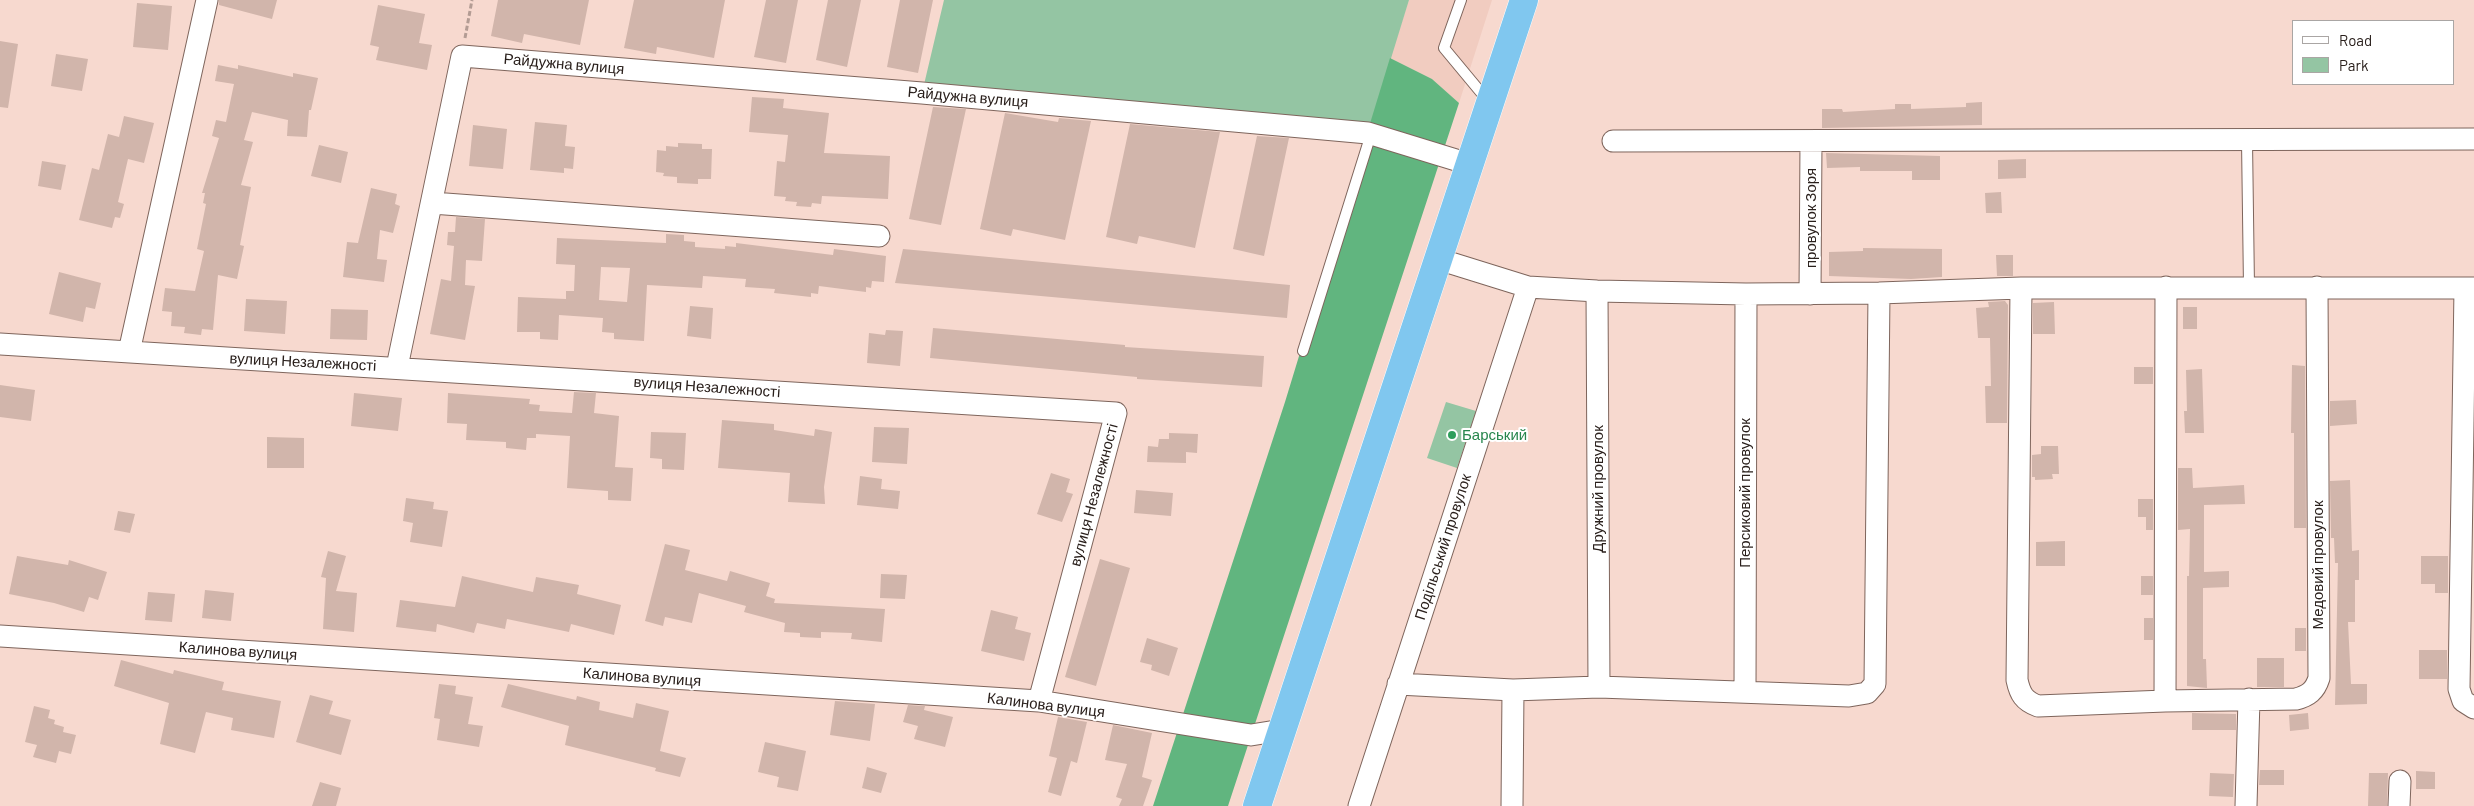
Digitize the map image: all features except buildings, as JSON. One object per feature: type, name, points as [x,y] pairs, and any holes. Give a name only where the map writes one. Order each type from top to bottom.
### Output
[{"type":"highway","points":[[1257,806],[1524,0]]},
{"type":"street","points":[[129,352],[207,0]]},
{"type":"street","points":[[397,368],[462,56]]},
{"type":"street","name":"Райдужна вулиця","points":[[462,56],[922,93],[1371,134],[1469,164]]},
{"type":"street","points":[[1613,141],[2474,139]]},
{"type":"street","name":"провулок Зоря","points":[[1810,294],[1811,141]]},
{"type":"street","points":[[432,203],[879,236]]},
{"type":"street","points":[[1438,259],[1528,287],[1597,291],[1810,294],[2021,288],[2470,288],[2459,689],[2463,701],[2474,708]]},
{"type":"street","name":"Подільський провулок","points":[[1359,806],[1528,287]]},
{"type":"street","points":[[2165,701],[2166,287]]},
{"type":"street","name":"Медовий провулок","points":[[2021,288],[2017,680],[2019,691],[2024,698],[2038,706],[2248,700],[2304,697],[2312,692],[2319,678],[2317,287]]},
{"type":"street","name":"Дружний провулок","points":[[1597,291],[1599,687]]},
{"type":"street","points":[[1398,684],[1513,690],[1599,687],[1849,696],[1867,693],[1875,684],[1879,293]]},
{"type":"street","name":"Персиковий провулок","points":[[1745,691],[1746,294]]},
{"type":"street","name":"вулиця Незалежності","points":[[0,344],[1116,413],[1039,702]]},
{"type":"street","name":"Калинова вулиця","points":[[0,636],[1039,702],[1251,735],[1282,730]]},
{"type":"street","points":[[1512,806],[1513,690]]},
{"type":"street","points":[[2246,806],[2248,700]]},
{"type":"street","points":[[2400,781],[2400,806]]},
{"type":"lane","points":[[1461,0],[1444,48],[1490,102]]},
{"type":"lane","points":[[1303,351],[1371,134]]},
{"type":"lane","points":[[2248,141],[2249,287]]},
{"type":"path","points":[[462,56],[472,0]]},
{"type":"shaded area","points":[[1409,0],[1492,0],[1459,103],[1432,79],[1390,58]]},
{"type":"green space","points":[[944,0],[1409,0],[1368,133],[922,93]]},
{"type":"green space","points":[[1390,58],[1432,79],[1459,103],[1228,806],[1153,806],[1285,402]]},
{"type":"green space","name":"Барський","points":[[1446,402],[1476,411],[1457,468],[1427,458]]},
{"type":"place","name":"Барський","points":[[1452,435]]}]
